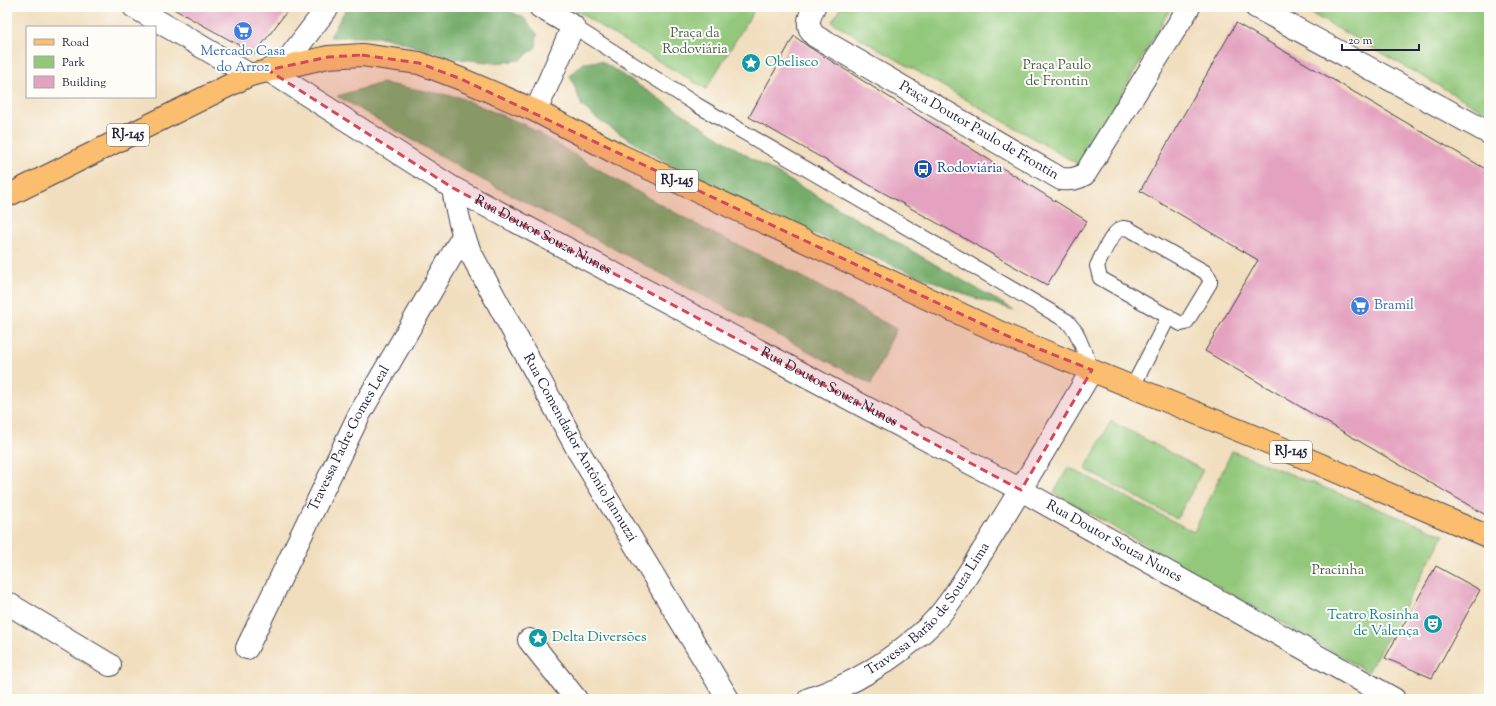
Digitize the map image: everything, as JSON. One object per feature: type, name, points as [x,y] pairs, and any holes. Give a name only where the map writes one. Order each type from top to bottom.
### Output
[{"type":"main road","name":"RJ-145","points":[[7,196],[267,70],[328,57],[362,55],[419,63],[536,111],[628,158],[1012,338],[1133,386],[1489,537]]},
{"type":"street","name":"Rua Doutor Souza Nunes","points":[[134,7],[202,45],[267,70],[453,188],[1022,490],[1394,699]]},
{"type":"street","points":[[267,70],[328,7]]},
{"type":"street","points":[[536,111],[573,26],[540,7]]},
{"type":"street","name":"Praça Doutor Paulo de Frontin","points":[[814,7],[808,21],[810,32],[815,36],[1061,179],[1069,180],[1085,174],[1189,7]]},
{"type":"street","points":[[1256,7],[1489,133]]},
{"type":"street","name":"Rua Comendador Antônio Jannuzzi","points":[[453,188],[456,210],[463,236],[579,452],[721,696]]},
{"type":"street","name":"Travessa Padre Gomes Leal","points":[[247,648],[359,415],[463,236]]},
{"type":"street","name":"Travessa Barão de Souza Lima","points":[[808,699],[861,676],[898,652],[926,629],[954,595],[1022,490],[1092,370]]},
{"type":"street","points":[[7,603],[110,665]]},
{"type":"street","points":[[529,640],[576,699]]},
{"type":"lane","points":[[573,26],[697,104],[1066,321],[1076,332],[1092,370]]},
{"type":"lane","points":[[1129,228],[1205,272],[1210,279],[1210,283],[1186,323],[1181,324],[1168,316],[1100,278],[1097,266],[1119,229],[1129,228]]},
{"type":"lane","points":[[1133,386],[1168,316]]},
{"type":"highlighted area","points":[[362,55],[419,63],[461,79],[1012,338],[1092,370],[1021,490],[453,188],[268,70],[328,57]]},
{"type":"green space","points":[[347,7],[501,7],[524,18],[537,34],[536,47],[520,60],[494,63],[455,58],[383,37],[330,37]]},
{"type":"green space","name":"Praça da Rodoviária","points":[[571,7],[756,7],[706,89],[606,30]]},
{"type":"green space","name":"Praça Paulo de Frontin","points":[[841,7],[1171,7],[1081,166],[832,22]]},
{"type":"green space","points":[[1307,7],[1489,7],[1489,114],[1305,10]]},
{"type":"green space","points":[[601,61],[751,158],[1014,310],[975,298],[790,224],[715,190],[662,160],[600,121],[582,106],[570,75],[584,63]]},
{"type":"green space","points":[[382,83],[458,97],[525,125],[618,181],[710,232],[777,263],[896,329],[871,384],[464,170],[337,96]]},
{"type":"green space","points":[[1111,421],[1203,470],[1177,519],[1085,469]]},
{"type":"green space","name":"Pracinha","points":[[1232,451],[1444,535],[1368,672],[1054,493],[1068,467],[1194,532]]},
{"type":"building","name":"Mercado Casa do Arroz","points":[[170,7],[290,7],[255,54]]},
{"type":"building","name":"Bramil","points":[[1236,23],[1489,171],[1489,517],[1205,351],[1258,260],[1140,191]]},
{"type":"building","name":"Rodoviária","points":[[794,36],[809,47],[1087,221],[1047,285],[749,117]]},
{"type":"building","name":"Teatro Rosinha de Valença","points":[[1436,566],[1480,590],[1432,678],[1385,658]]},
{"type":"place","name":"Mercado Casa do Arroz","points":[[243,31]]},
{"type":"place","name":"Obelisco","points":[[751,63]]},
{"type":"place","name":"Rodoviária","points":[[923,169]]},
{"type":"place","name":"Bramil","points":[[1360,306]]},
{"type":"place","name":"Teatro Rosinha de Valença","points":[[1433,624]]},
{"type":"place","name":"Delta Diversões","points":[[538,638]]}]
